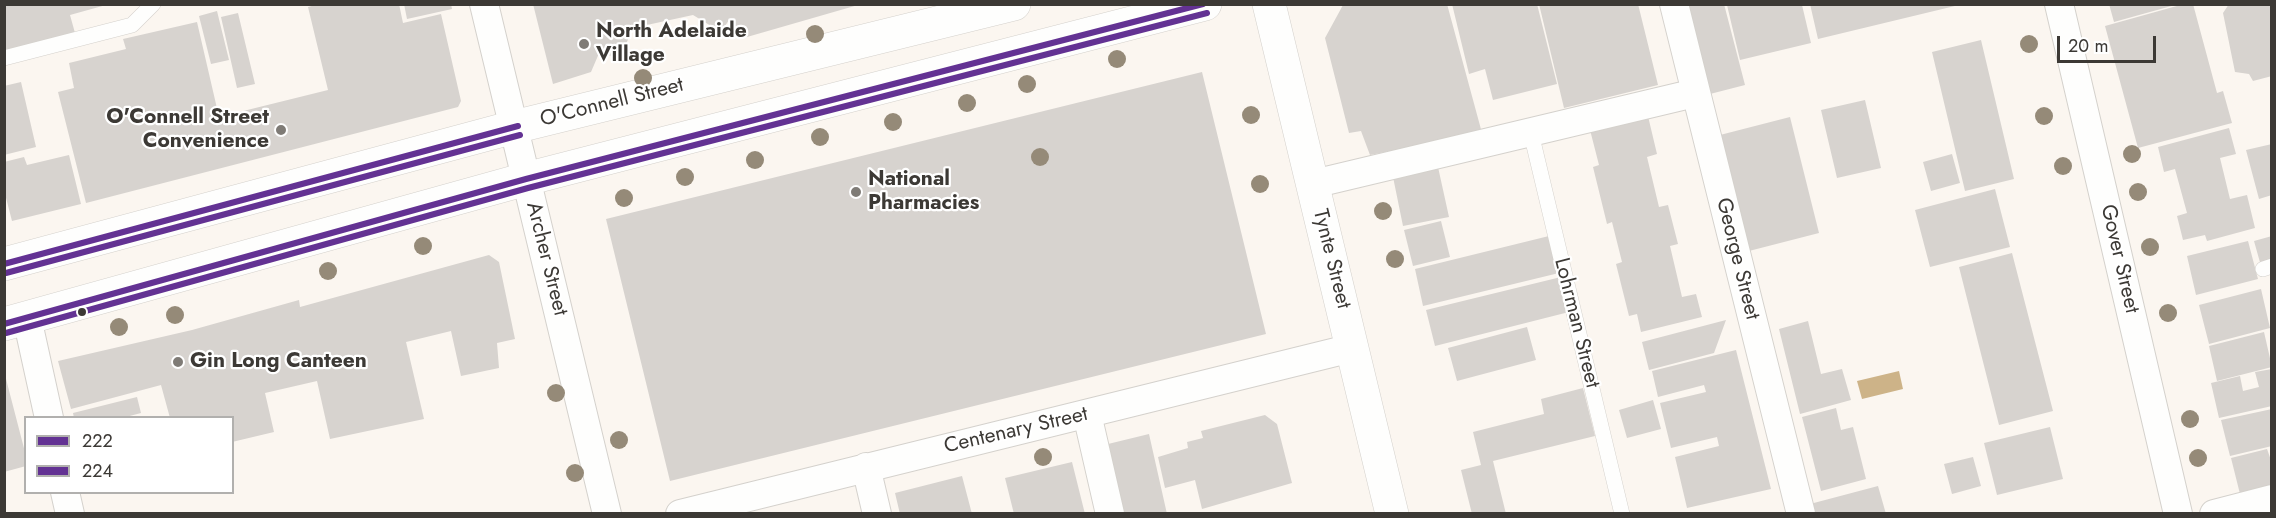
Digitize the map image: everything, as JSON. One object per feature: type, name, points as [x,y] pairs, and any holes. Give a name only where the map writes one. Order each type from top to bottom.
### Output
[{"type":"main road","points":[[16,321],[526,179],[1205,4]]},
{"type":"main road","name":"Tynte Street","points":[[1269,4],[1392,513]]},
{"type":"main road","name":"O'Connell Street","points":[[4,264],[514,127],[993,7]]},
{"type":"street","name":"Archer Street","points":[[484,4],[607,513]]},
{"type":"street","name":"George Street","points":[[1674,4],[1801,513]]},
{"type":"street","name":"Gover Street","points":[[2059,4],[2178,513]]},
{"type":"street","points":[[1313,184],[1695,93]]},
{"type":"street","points":[[16,321],[48,416]]},
{"type":"street","name":"Centenary Street","points":[[680,513],[1352,348]]},
{"type":"street","points":[[1087,414],[1110,513]]},
{"type":"street","points":[[866,467],[877,513]]},
{"type":"street","points":[[65,494],[70,513]]},
{"type":"street","points":[[2214,513],[2271,499]]},
{"type":"lane","points":[[4,58],[132,25],[153,4]]},
{"type":"lane","name":"Lohrman Street","points":[[1531,133],[1622,513]]},
{"type":"shaded area","points":[[1899,371],[1903,389],[1862,399],[1857,381]]},
{"type":"building","points":[[4,4],[106,5],[70,15],[75,33],[4,52]]},
{"type":"building","points":[[319,4],[399,4],[403,23],[441,14],[461,101],[458,107],[86,203],[58,92],[74,88],[69,63],[126,49],[123,39],[197,22],[219,117],[328,90],[308,7]]},
{"type":"building","points":[[404,4],[451,4],[452,9],[407,19]]},
{"type":"building","name":"North Adelaide Village","points":[[533,4],[858,5],[747,37],[729,20],[721,32],[693,15],[633,28],[619,60],[600,51],[591,72],[553,84]]},
{"type":"building","points":[[1447,4],[1482,133],[1370,155],[1361,131],[1349,133],[1325,38],[1343,5]]},
{"type":"building","points":[[1452,4],[1537,4],[1557,84],[1493,100],[1485,69],[1469,74]]},
{"type":"building","points":[[1539,4],[1638,4],[1658,85],[1564,108]]},
{"type":"building","points":[[1686,4],[1724,4],[1745,85],[1710,94]]},
{"type":"building","points":[[1810,4],[1958,4],[1959,5],[1818,39]]},
{"type":"building","points":[[2109,4],[2175,4],[2175,5],[2114,22]]},
{"type":"building","points":[[2184,4],[2193,4],[2217,93],[2223,91],[2232,123],[2138,148],[2105,26]]},
{"type":"building","points":[[2229,4],[2272,4],[2272,76],[2253,81],[2249,74],[2235,72],[2223,13]]},
{"type":"building","points":[[1727,5],[1802,5],[1811,43],[1740,60]]},
{"type":"building","points":[[217,11],[229,60],[211,64],[199,16]]},
{"type":"building","points":[[238,13],[255,84],[237,88],[221,17]]},
{"type":"building","points":[[1981,40],[2014,179],[1965,191],[1932,52]]},
{"type":"building","points":[[1202,72],[1266,334],[670,481],[606,219]]},
{"type":"building","points":[[21,82],[36,147],[4,155],[4,86]]},
{"type":"building","points":[[1865,100],[1881,168],[1837,178],[1821,110]]},
{"type":"building","points":[[1647,112],[1657,154],[1647,157],[1659,207],[1668,205],[1678,244],[1670,246],[1682,297],[1696,294],[1702,317],[1641,332],[1637,314],[1629,316],[1616,264],[1622,262],[1612,222],[1607,224],[1593,167],[1599,165],[1589,126]]},
{"type":"building","points":[[1790,117],[1819,233],[1749,251],[1720,135]]},
{"type":"building","points":[[2229,128],[2236,154],[2220,158],[2230,199],[2247,195],[2255,228],[2207,241],[2205,235],[2183,240],[2177,216],[2187,213],[2175,169],[2164,172],[2158,147]]},
{"type":"building","points":[[2272,144],[2272,195],[2259,199],[2246,150]]},
{"type":"building","points":[[1952,154],[1960,183],[1931,191],[1923,162]]},
{"type":"building","points":[[69,155],[81,204],[12,221],[4,190],[4,162],[24,157],[27,165]]},
{"type":"building","points":[[1438,167],[1449,217],[1403,226],[1393,177]]},
{"type":"building","points":[[1995,189],[2010,247],[1930,267],[1915,210]]},
{"type":"building","points":[[1441,221],[1450,257],[1413,266],[1404,230]]},
{"type":"building","points":[[1549,236],[1559,273],[1423,306],[1415,269]]},
{"type":"building","points":[[2272,236],[2272,263],[2261,266],[2254,241]]},
{"type":"building","points":[[2248,241],[2258,279],[2196,295],[2187,256]]},
{"type":"building","points":[[2012,253],[2053,411],[1999,425],[1959,267]]},
{"type":"building","points":[[489,255],[499,262],[515,339],[497,343],[499,368],[461,376],[451,331],[406,342],[424,419],[330,439],[317,381],[265,393],[274,432],[234,442],[234,416],[169,416],[161,385],[71,409],[58,361],[192,330],[299,300],[300,307]]},
{"type":"building","points":[[1561,277],[1569,312],[1435,346],[1426,310]]},
{"type":"building","points":[[2261,289],[2270,328],[2209,344],[2199,305]]},
{"type":"building","points":[[1726,320],[1714,353],[1649,370],[1642,342]]},
{"type":"building","points":[[1808,321],[1821,374],[1842,369],[1851,400],[1800,414],[1779,329]]},
{"type":"building","points":[[1527,327],[1536,360],[1457,381],[1448,348]]},
{"type":"building","points":[[2264,332],[2272,367],[2217,381],[2209,346]]},
{"type":"building","points":[[1736,350],[1771,489],[1687,508],[1675,457],[1719,446],[1717,437],[1671,448],[1660,403],[1706,392],[1704,385],[1658,397],[1652,371]]},
{"type":"building","points":[[2272,369],[2272,406],[2219,418],[2211,383],[2240,376],[2243,391],[2259,387],[2255,372]]},
{"type":"building","points":[[5,375],[24,448],[24,467],[4,472]]},
{"type":"building","points":[[1583,388],[1595,436],[1493,461],[1506,514],[1472,514],[1461,470],[1481,465],[1473,432],[1544,414],[1541,399]]},
{"type":"building","points":[[137,397],[141,413],[130,416],[74,416],[73,413]]},
{"type":"building","points":[[1653,400],[1661,429],[1627,438],[1619,410]]},
{"type":"building","points":[[1836,408],[1841,430],[1853,427],[1866,479],[1821,491],[1802,417]]},
{"type":"building","points":[[2272,409],[2272,446],[2230,456],[2221,420]]},
{"type":"building","points":[[1265,415],[1277,424],[1292,483],[1202,509],[1195,480],[1165,488],[1158,457],[1188,448],[1187,442],[1203,438],[1201,431]]},
{"type":"building","points":[[2050,427],[2063,479],[1997,495],[1984,443]]},
{"type":"building","points":[[1149,434],[1167,514],[1124,514],[1108,444]]},
{"type":"building","points":[[2267,449],[2272,463],[2272,486],[2240,494],[2231,458]]},
{"type":"building","points":[[1973,457],[1981,486],[1952,494],[1944,464]]},
{"type":"building","points":[[1072,462],[1085,514],[1014,514],[1005,478]]},
{"type":"building","points":[[962,476],[972,514],[900,514],[895,493]]},
{"type":"building","points":[[1878,486],[1886,514],[1813,514],[1810,504]]},
{"type":"transit line","name":"222","points":[[4,324],[526,179],[1203,4]]},
{"type":"transit line","name":"224","points":[[6,333],[528,188],[1207,13]]},
{"type":"transit line","name":"222","points":[[4,264],[518,126]]},
{"type":"transit line","name":"224","points":[[6,273],[520,135]]},
{"type":"place","name":"North Adelaide Village","points":[[584,44]]},
{"type":"place","name":"O'Connell Street Convenience","points":[[281,130]]},
{"type":"place","name":"National Pharmacies","points":[[856,192]]},
{"type":"place","name":"Gin Long Canteen","points":[[178,362]]}]
